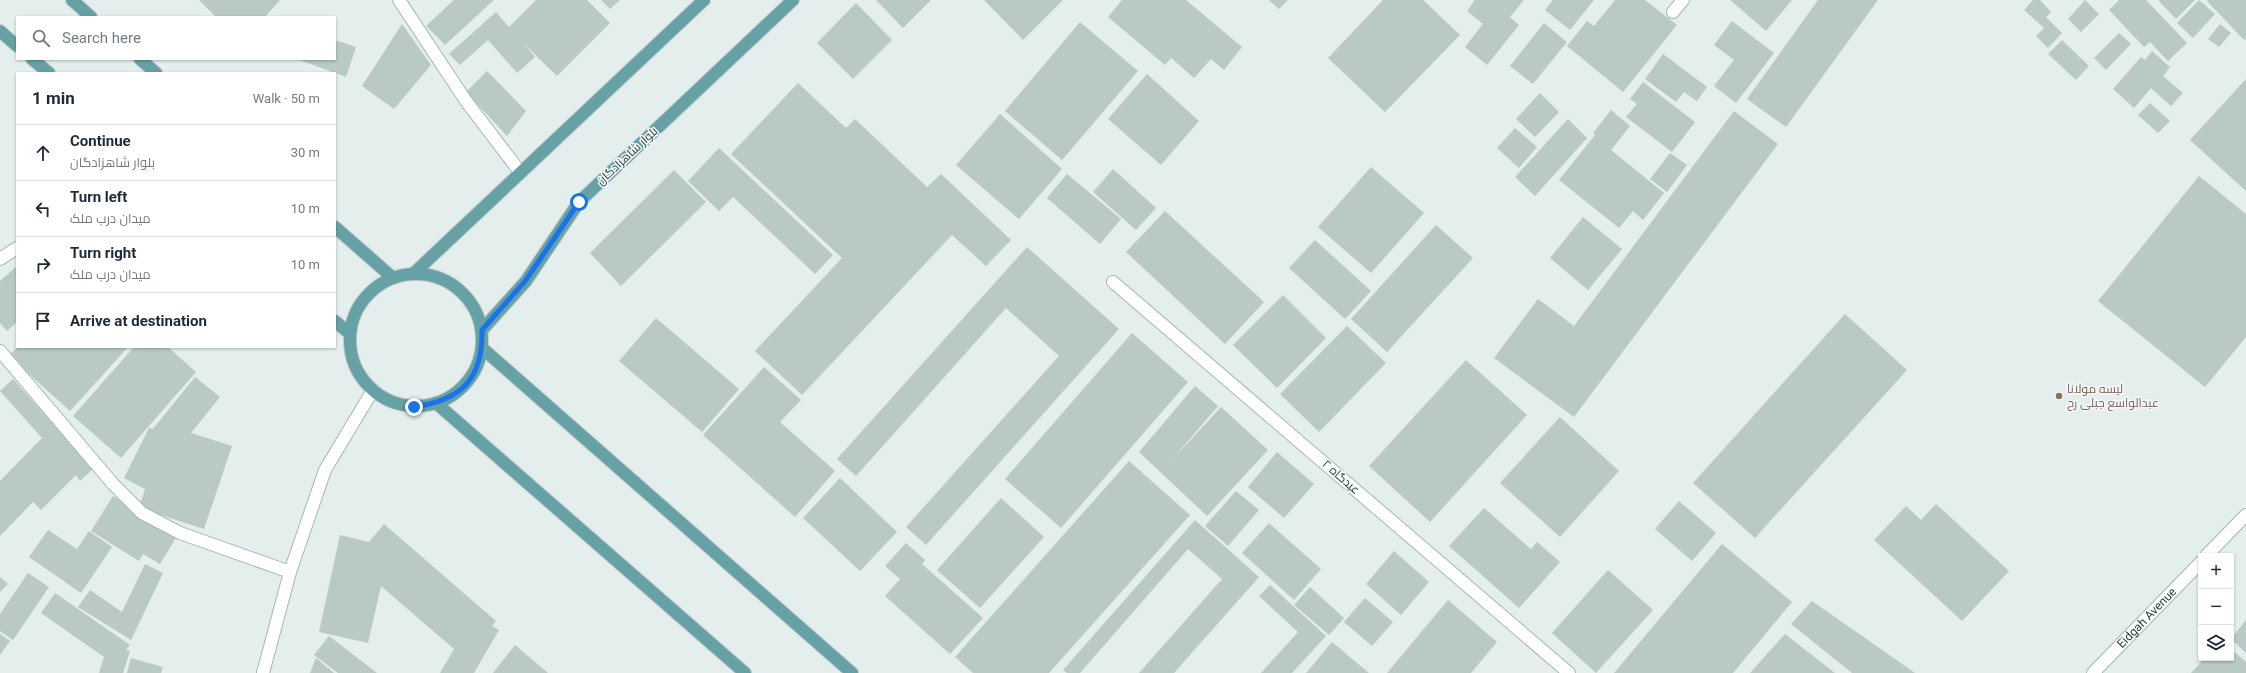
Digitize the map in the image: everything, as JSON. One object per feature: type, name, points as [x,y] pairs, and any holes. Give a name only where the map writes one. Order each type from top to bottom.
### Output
[{"type":"main road","points":[[72,0],[91,16]]},
{"type":"main road","points":[[413,274],[704,0]]},
{"type":"main road","name":"بلوار شاهزادگان","points":[[482,330],[526,280],[579,202],[793,0]]},
{"type":"main road","points":[[0,31],[16,45]]},
{"type":"main road","points":[[33,60],[48,72]]},
{"type":"main road","points":[[141,60],[155,72]]},
{"type":"main road","points":[[336,228],[393,278]]},
{"type":"main road","points":[[413,274],[432,276],[450,283],[465,295],[476,311],[482,330],[482,348],[477,367],[468,383],[453,396],[436,404],[414,407],[392,402],[373,390],[359,374],[351,355],[350,334],[354,315],[364,299],[377,286],[393,278],[413,274]]},
{"type":"main road","points":[[336,322],[350,334]]},
{"type":"main road","points":[[482,348],[852,673]]},
{"type":"main road","points":[[436,404],[745,673]]},
{"type":"street","points":[[399,0],[466,101],[520,172]]},
{"type":"street","points":[[1673,12],[1683,0]]},
{"type":"street","points":[[0,259],[16,249]]},
{"type":"street","name":"عیدگاه ۲","points":[[1113,282],[1570,673]]},
{"type":"street","points":[[0,351],[113,484],[142,513],[180,533],[290,572]]},
{"type":"street","points":[[263,673],[290,572],[325,470],[373,390]]},
{"type":"street","points":[[2209,553],[2246,515]]},
{"type":"street","name":"Eidgah Avenue","points":[[2093,673],[2198,565]]},
{"type":"building","points":[[199,0],[280,0],[266,16],[215,16]]},
{"type":"building","points":[[454,0],[494,0],[445,45],[426,26]]},
{"type":"building","points":[[536,0],[587,0],[610,23],[557,76],[524,44],[535,57],[517,73],[488,40],[460,65],[449,54],[496,12],[509,27]]},
{"type":"building","points":[[601,0],[620,0],[610,9]]},
{"type":"building","points":[[876,0],[931,0],[903,28]]},
{"type":"building","points":[[984,0],[1063,0],[1023,40]]},
{"type":"building","points":[[1122,0],[1186,0],[1242,47],[1224,70],[1211,59],[1194,78],[1171,58],[1165,65],[1108,17]]},
{"type":"building","points":[[1269,0],[1288,0],[1279,9]]},
{"type":"building","points":[[1383,0],[1423,0],[1460,35],[1385,112],[1328,58]]},
{"type":"building","points":[[1475,0],[1524,0],[1510,17],[1519,25],[1487,65],[1465,47],[1483,24],[1467,11]]},
{"type":"building","points":[[1553,0],[1594,0],[1570,30],[1545,10]]},
{"type":"building","points":[[1615,0],[1645,0],[1677,25],[1623,92],[1567,46],[1587,21],[1594,26]]},
{"type":"building","points":[[1730,0],[1792,0],[1766,31]]},
{"type":"building","points":[[1818,0],[1878,0],[1786,127],[1747,99]]},
{"type":"building","points":[[2033,0],[2040,0],[2051,12],[2046,17],[2062,33],[2048,48],[2036,36],[2044,28],[2024,10]]},
{"type":"building","points":[[2085,0],[2099,14],[2081,32],[2068,19]]},
{"type":"building","points":[[2119,0],[2146,0],[2187,43],[2168,61],[2150,42],[2144,47],[2109,10]]},
{"type":"building","points":[[2158,0],[2195,0],[2176,19]]},
{"type":"building","points":[[2199,0],[2215,14],[2193,38],[2177,23]]},
{"type":"building","points":[[2246,0],[2246,38],[2244,40],[2207,1]]},
{"type":"building","points":[[856,3],[892,40],[853,79],[817,43]]},
{"type":"building","points":[[1732,21],[1774,53],[1736,103],[1714,86],[1734,60],[1714,45]]},
{"type":"building","points":[[1080,22],[1138,71],[1062,160],[1005,111]]},
{"type":"building","points":[[1544,23],[1567,42],[1533,84],[1510,66]]},
{"type":"building","points":[[402,24],[431,65],[394,109],[362,86]]},
{"type":"building","points":[[2220,24],[2231,33],[2219,47],[2208,39]]},
{"type":"building","points":[[2119,33],[2131,44],[2106,70],[2094,58]]},
{"type":"building","points":[[336,40],[356,47],[346,77],[336,72],[300,60],[336,60]]},
{"type":"building","points":[[2062,40],[2089,66],[2076,80],[2048,54]]},
{"type":"building","points":[[2152,51],[2170,67],[2163,76],[2183,93],[2171,106],[2151,88],[2134,108],[2113,89],[2141,57],[2145,60]]},
{"type":"building","points":[[1663,54],[1707,87],[1697,101],[1684,92],[1676,102],[1645,79]]},
{"type":"building","points":[[487,71],[526,111],[507,136],[466,92]]},
{"type":"building","points":[[1147,74],[1199,121],[1161,165],[1108,119]]},
{"type":"building","points":[[2246,79],[2246,191],[2190,140]]},
{"type":"building","points":[[1643,82],[1695,122],[1672,152],[1626,117],[1637,104],[1630,99]]},
{"type":"building","points":[[798,83],[846,128],[855,119],[927,187],[941,174],[1011,240],[986,266],[952,235],[802,395],[755,351],[842,258],[731,154]]},
{"type":"building","points":[[1540,93],[1559,112],[1535,137],[1516,119]]},
{"type":"building","points":[[2150,103],[2170,121],[2158,133],[2138,115]]},
{"type":"building","points":[[1611,110],[1630,126],[1611,150],[1664,193],[1643,220],[1633,211],[1619,228],[1559,180],[1595,135],[1593,133]]},
{"type":"building","points":[[1734,111],[1778,144],[1574,417],[1494,358],[1538,299],[1574,326]]},
{"type":"building","points":[[1000,114],[1062,169],[1019,219],[956,165]]},
{"type":"building","points":[[1568,119],[1587,138],[1535,196],[1515,177]]},
{"type":"building","points":[[1515,128],[1537,147],[1519,168],[1497,148]]},
{"type":"building","points":[[719,148],[833,255],[815,274],[733,197],[719,211],[688,181]]},
{"type":"building","points":[[1670,153],[1687,165],[1667,192],[1650,179]]},
{"type":"building","points":[[1371,167],[1424,213],[1371,273],[1318,227]]},
{"type":"building","points":[[1113,169],[1156,208],[1136,230],[1093,192]]},
{"type":"building","points":[[674,170],[706,202],[621,286],[590,253]]},
{"type":"building","points":[[1067,174],[1121,219],[1100,244],[1047,198]]},
{"type":"building","points":[[2199,176],[2246,214],[2246,337],[2205,387],[2098,301]]},
{"type":"building","points":[[1165,211],[1264,302],[1225,344],[1126,252]]},
{"type":"building","points":[[1583,217],[1622,249],[1588,290],[1550,258]]},
{"type":"building","points":[[1436,225],[1473,258],[1387,352],[1351,319]]},
{"type":"building","points":[[1315,240],[1371,291],[1345,319],[1289,268]]},
{"type":"building","points":[[1027,247],[1119,329],[926,545],[906,527],[1059,356],[1006,308],[856,476],[837,459]]},
{"type":"building","points":[[16,267],[16,323],[7,331],[0,323],[0,281]]},
{"type":"building","points":[[1283,295],[1326,338],[1277,388],[1233,345]]},
{"type":"building","points":[[1845,314],[1907,370],[1755,538],[1693,483]]},
{"type":"building","points":[[656,318],[739,389],[702,432],[619,361]]},
{"type":"building","points":[[1347,326],[1386,363],[1319,432],[1280,394]]},
{"type":"building","points":[[1132,333],[1188,382],[1061,528],[1005,479]]},
{"type":"building","points":[[16,348],[127,348],[70,411],[9,356]]},
{"type":"building","points":[[133,348],[169,348],[196,372],[121,458],[73,416]]},
{"type":"building","points":[[1466,360],[1527,415],[1430,522],[1369,466]]},
{"type":"building","points":[[764,367],[801,400],[780,422],[835,471],[795,517],[703,435]]},
{"type":"building","points":[[195,377],[220,397],[191,433],[232,446],[204,529],[139,508],[145,489],[124,478],[149,428],[153,429]]},
{"type":"building","points":[[13,379],[93,469],[80,481],[76,475],[41,510],[33,502],[0,536],[0,481],[42,438],[0,391]]},
{"type":"building","points":[[1195,386],[1218,406],[1170,462],[1221,407],[1268,450],[1207,516],[1139,452]]},
{"type":"building","points":[[1560,417],[1619,471],[1560,537],[1500,483]]},
{"type":"building","points":[[1277,452],[1314,484],[1284,518],[1248,487]]},
{"type":"building","points":[[1129,461],[1190,515],[1049,673],[973,673],[955,657]]},
{"type":"building","points":[[840,478],[897,532],[860,571],[803,518]]},
{"type":"building","points":[[1236,491],[1259,510],[1228,546],[1205,526]]},
{"type":"building","points":[[113,496],[177,536],[160,564],[143,554],[139,561],[91,531]]},
{"type":"building","points":[[1001,498],[1044,537],[980,608],[937,570]]},
{"type":"building","points":[[1679,501],[1716,533],[1692,561],[1655,529]]},
{"type":"building","points":[[1936,504],[2009,571],[1962,621],[1874,540],[1906,506],[1921,520]]},
{"type":"building","points":[[1484,508],[1531,549],[1537,542],[1560,562],[1519,608],[1449,546]]},
{"type":"building","points":[[1195,520],[1259,577],[1174,673],[1139,673],[1222,579],[1188,549],[1080,673],[1067,673],[1063,670]]},
{"type":"building","points":[[1269,523],[1321,569],[1294,600],[1242,553]]},
{"type":"building","points":[[384,524],[496,621],[492,626],[499,630],[474,673],[440,673],[454,649],[381,586],[368,643],[319,632],[340,535],[369,542]]},
{"type":"building","points":[[48,530],[77,549],[89,531],[112,547],[81,593],[29,557]]},
{"type":"building","points":[[906,543],[925,560],[922,564],[983,618],[950,654],[885,596],[900,579],[885,566]]},
{"type":"building","points":[[1722,544],[1792,602],[1733,673],[1614,673]]},
{"type":"building","points":[[1394,551],[1429,582],[1401,615],[1366,584]]},
{"type":"building","points":[[145,564],[163,573],[131,640],[78,607],[90,590],[122,612]]},
{"type":"building","points":[[1608,570],[1653,610],[1596,673],[1552,633]]},
{"type":"building","points":[[28,573],[49,587],[13,640],[0,631],[0,614]]},
{"type":"building","points":[[0,577],[8,584],[0,592]]},
{"type":"building","points":[[1270,585],[1326,636],[1292,673],[1261,673],[1298,632],[1259,596]]},
{"type":"building","points":[[1310,587],[1344,618],[1329,635],[1294,605]]},
{"type":"building","points":[[55,593],[130,645],[126,650],[130,651],[123,673],[99,673],[104,657],[41,613]]},
{"type":"building","points":[[1365,598],[1393,622],[1372,646],[1344,622]]},
{"type":"building","points":[[1448,600],[1497,642],[1471,673],[1387,673]]},
{"type":"building","points":[[1812,601],[1915,673],[1852,673],[1791,624]]},
{"type":"building","points":[[2246,620],[2246,653],[2234,642],[2234,635]]},
{"type":"building","points":[[0,634],[10,641],[0,655]]},
{"type":"building","points":[[1785,634],[1835,673],[1750,673]]},
{"type":"building","points":[[329,636],[377,673],[338,673],[314,655]]},
{"type":"building","points":[[1332,642],[1369,673],[1306,673]]},
{"type":"building","points":[[515,645],[548,673],[493,673]]},
{"type":"building","points":[[2234,652],[2246,662],[2246,673],[2191,673],[2202,661],[2234,661]]},
{"type":"building","points":[[131,658],[163,667],[161,673],[127,673]]},
{"type":"building","points":[[316,658],[334,673],[310,673]]},
{"type":"place","name":"لیسه مولانا عبدالواسع جبلی رح","points":[[2059,396]]},
{"type":"route","points":[[414,407],[436,404],[453,396],[468,383],[477,367],[482,348],[482,330],[526,280],[579,202]]}]
